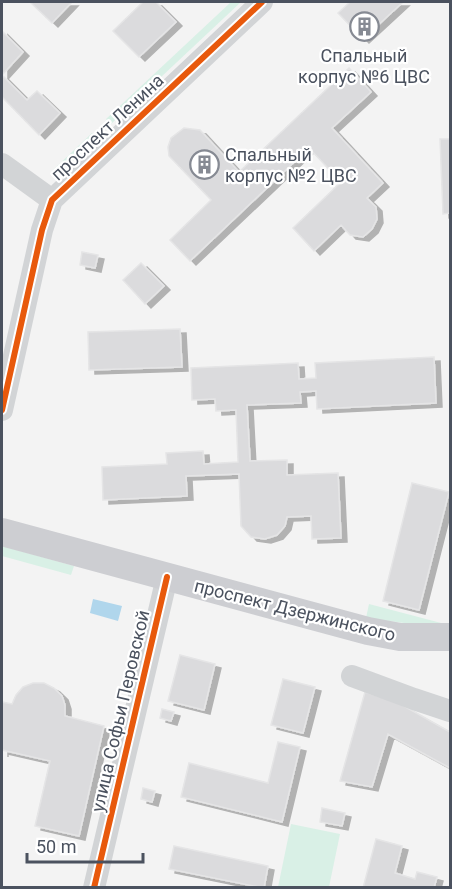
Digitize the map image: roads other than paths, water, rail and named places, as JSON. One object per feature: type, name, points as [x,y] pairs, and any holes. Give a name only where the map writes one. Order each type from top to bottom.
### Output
[{"type":"main road","name":"проспект Дзержинского","points":[[2,532],[368,632],[450,638]]},
{"type":"street","name":"проспект Ленина","points":[[2,410],[42,230],[52,200],[262,2]]},
{"type":"street","points":[[2,164],[52,200]]},
{"type":"street","name":"улица Софьи Перовской","points":[[94,888],[167,577]]},
{"type":"street","points":[[352,676],[450,710]]},
{"type":"water","points":[[93,599],[122,606],[118,621],[90,613]]},
{"type":"place","name":"Спальный корпус №6 ЦВС","points":[[364,26]]},
{"type":"place","name":"Спальный корпус №2 ЦВС","points":[[204,164]]}]
